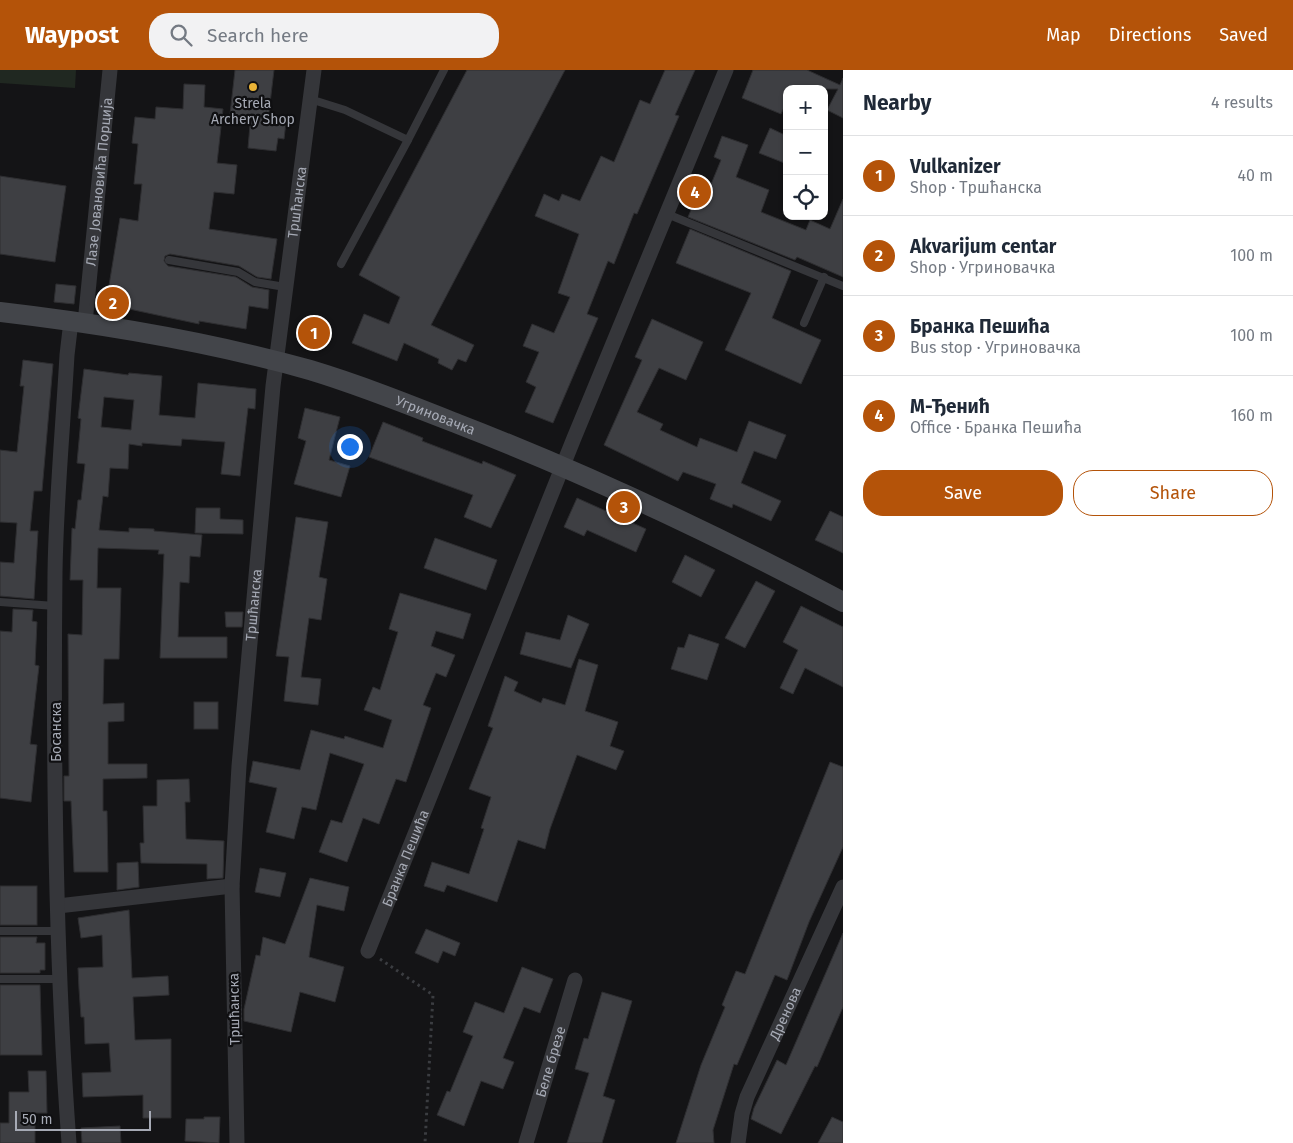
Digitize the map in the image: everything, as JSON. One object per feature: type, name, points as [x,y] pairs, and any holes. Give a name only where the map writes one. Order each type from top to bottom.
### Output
[{"type":"main road","name":"Угриновачка","points":[[0,312],[78,322],[275,361],[387,396],[564,466],[843,602]]},
{"type":"street","name":"Лазе Јовановића Порција","points":[[78,322],[110,70]]},
{"type":"street","name":"Тршћанска","points":[[237,1143],[232,886],[248,639],[275,361],[314,70]]},
{"type":"street","name":"Бранка Пешића","points":[[368,952],[726,70]]},
{"type":"street","name":"Босанска","points":[[69,1143],[62,1042],[58,906],[55,571],[67,355],[78,322]]},
{"type":"street","points":[[58,906],[232,886]]},
{"type":"street","name":"Дренова","points":[[738,1143],[742,1114],[747,1096],[843,887]]},
{"type":"street","name":"Беле брезе","points":[[526,1143],[575,980]]},
{"type":"lane","points":[[341,264],[444,70]]},
{"type":"lane","points":[[310,100],[345,110],[408,140]]},
{"type":"lane","points":[[667,214],[843,286]]},
{"type":"lane","points":[[169,260],[238,272],[255,282],[285,287]]},
{"type":"lane","points":[[804,323],[824,277]]},
{"type":"lane","points":[[0,602],[56,606]]},
{"type":"lane","points":[[0,931],[59,931]]},
{"type":"lane","points":[[0,979],[61,979]]},
{"type":"path","points":[[368,952],[433,995],[425,1143]]},
{"type":"shaded area","points":[[0,70],[76,70],[75,88],[0,83]]},
{"type":"building","points":[[235,70],[274,70],[268,120],[286,122],[284,139],[278,138],[276,151],[248,148],[250,125],[229,123]]},
{"type":"building","points":[[467,70],[565,70],[431,325],[474,345],[466,362],[458,359],[452,370],[438,363],[439,359],[404,343],[397,361],[352,343],[364,314],[389,324],[400,297],[359,275]]},
{"type":"building","points":[[665,70],[695,70],[675,115],[679,116],[637,214],[634,213],[614,264],[608,261],[587,314],[598,318],[553,423],[525,412],[536,387],[526,382],[539,352],[523,346],[532,324],[554,333],[570,297],[558,293],[579,234],[535,216],[544,194],[559,201],[562,194],[580,201],[601,156],[614,162],[640,100],[650,104]]},
{"type":"building","points":[[753,70],[807,70],[840,85],[843,78],[843,118],[828,110],[838,89],[828,89],[828,85],[783,85],[783,110],[781,114],[742,98]]},
{"type":"building","points":[[184,84],[205,85],[204,107],[223,109],[217,163],[237,165],[234,194],[214,192],[209,229],[277,239],[271,279],[257,277],[239,266],[170,254],[165,256],[164,261],[168,266],[236,277],[252,287],[269,290],[268,309],[249,306],[246,329],[199,321],[199,324],[106,304],[120,218],[138,221],[142,184],[134,184],[138,144],[132,143],[135,117],[155,119],[156,107],[183,109]]},
{"type":"building","points":[[770,128],[783,134],[783,162],[759,153]]},
{"type":"building","points":[[722,136],[748,145],[736,177],[769,190],[761,212],[806,230],[810,220],[830,229],[843,199],[843,277],[797,257],[795,260],[688,217],[697,196],[705,199],[721,160],[714,157]]},
{"type":"building","points":[[0,176],[66,186],[55,262],[0,254]]},
{"type":"building","points":[[690,229],[791,271],[772,318],[821,340],[801,384],[725,350],[751,293],[676,263]]},
{"type":"building","points":[[56,284],[76,286],[74,304],[54,302]]},
{"type":"building","points":[[652,319],[703,342],[686,380],[659,368],[637,412],[663,424],[660,430],[697,447],[700,438],[737,452],[749,421],[786,435],[776,459],[754,451],[741,483],[781,501],[771,521],[733,504],[732,508],[710,499],[716,484],[683,472],[678,481],[604,445],[642,360],[635,357]]},
{"type":"building","points":[[23,360],[53,364],[42,491],[34,491],[30,531],[38,531],[34,599],[0,596],[0,562],[14,563],[17,523],[0,522],[0,450],[17,452],[24,386],[20,386]]},
{"type":"building","points":[[84,369],[128,375],[129,373],[162,376],[159,415],[195,418],[198,383],[256,389],[255,409],[248,408],[240,476],[221,474],[225,442],[182,439],[181,446],[129,444],[128,469],[110,468],[108,497],[103,496],[99,530],[129,532],[129,528],[154,529],[154,531],[202,535],[200,557],[190,556],[189,583],[180,582],[178,637],[227,637],[227,658],[160,658],[164,554],[158,554],[159,550],[98,548],[97,588],[121,588],[119,659],[104,659],[103,704],[124,703],[124,721],[108,722],[108,764],[147,764],[147,778],[103,779],[103,811],[107,811],[108,872],[74,872],[71,801],[64,801],[64,776],[69,776],[68,634],[82,635],[83,580],[70,580],[72,528],[75,529],[78,500],[81,500],[85,464],[77,463],[81,419],[78,418]],"holes":[[[104,397],[134,400],[131,430],[101,427]]]},
{"type":"building","points":[[305,408],[340,417],[329,460],[350,466],[341,497],[294,484],[306,441],[298,438]]},
{"type":"building","points":[[383,422],[423,438],[422,441],[482,464],[483,461],[516,475],[491,528],[464,517],[473,495],[369,457]]},
{"type":"building","points":[[577,498],[646,529],[636,552],[587,530],[584,536],[564,527]]},
{"type":"building","points":[[196,508],[220,508],[220,519],[243,520],[243,534],[195,533]]},
{"type":"building","points":[[830,511],[843,517],[843,553],[815,540]]},
{"type":"building","points":[[296,517],[328,522],[319,577],[327,579],[321,620],[309,618],[301,677],[321,679],[318,705],[284,701],[289,657],[276,656]]},
{"type":"building","points":[[435,538],[497,560],[486,590],[424,568]]},
{"type":"building","points":[[685,555],[715,570],[701,597],[672,582]]},
{"type":"building","points":[[756,581],[775,591],[745,648],[725,638]]},
{"type":"building","points":[[400,593],[471,614],[463,639],[436,631],[431,646],[455,655],[446,677],[436,673],[423,705],[431,708],[406,782],[396,779],[379,824],[363,818],[347,862],[319,852],[331,820],[342,823],[364,764],[330,753],[316,810],[302,807],[294,839],[266,832],[277,788],[249,782],[253,761],[300,770],[311,730],[344,739],[345,736],[383,748],[392,720],[364,710],[373,687],[380,690],[398,632],[389,629]]},
{"type":"building","points":[[801,606],[843,627],[843,687],[805,668],[793,694],[780,688],[798,650],[783,642]]},
{"type":"building","points":[[13,609],[33,610],[32,621],[37,622],[35,665],[39,666],[30,744],[37,745],[31,802],[0,798],[0,631],[12,632]]},
{"type":"building","points":[[225,612],[243,612],[242,627],[226,627]]},
{"type":"building","points":[[568,615],[589,624],[571,668],[520,654],[526,632],[560,640]]},
{"type":"building","points":[[689,634],[719,644],[707,680],[671,669],[678,647],[684,648]]},
{"type":"building","points":[[579,659],[598,665],[585,711],[618,722],[610,746],[624,751],[616,770],[577,755],[550,829],[545,849],[518,840],[497,902],[447,885],[444,892],[424,886],[432,862],[469,874],[484,829],[481,828],[491,797],[469,789],[493,728],[488,726],[505,676],[518,682],[514,691],[541,703],[543,698],[565,705]]},
{"type":"building","points":[[194,702],[218,702],[218,729],[194,729]]},
{"type":"building","points":[[830,762],[843,767],[843,847],[809,922],[787,980],[775,975],[737,1065],[734,1064],[713,1130],[714,1143],[676,1143],[701,1065],[725,1007],[722,1005],[736,971],[745,974]]},
{"type":"building","points":[[189,779],[190,802],[185,802],[186,839],[224,841],[223,878],[207,879],[207,864],[141,863],[140,843],[144,843],[143,806],[157,806],[157,780]]},
{"type":"building","points":[[138,862],[139,887],[117,890],[117,863]]},
{"type":"building","points":[[260,868],[286,873],[280,897],[255,892]]},
{"type":"building","points":[[310,878],[349,887],[344,911],[317,905],[309,957],[344,967],[335,1002],[300,992],[291,1032],[244,1021],[244,1009],[256,955],[260,956],[263,937],[285,944]]},
{"type":"building","points":[[0,886],[37,886],[37,925],[0,925]]},
{"type":"building","points":[[129,910],[132,978],[168,976],[169,995],[133,997],[135,1040],[171,1039],[171,1118],[143,1118],[143,1095],[83,1097],[82,1073],[111,1072],[109,1043],[85,1044],[84,1017],[81,1017],[79,989],[78,968],[103,967],[102,935],[81,938],[78,918]]},
{"type":"building","points":[[426,929],[460,943],[455,956],[443,951],[438,963],[415,953]]},
{"type":"building","points":[[843,933],[843,1007],[817,1067],[815,1066],[781,1134],[751,1119],[754,1108],[777,1060],[786,1065]]},
{"type":"building","points":[[0,937],[37,937],[36,943],[45,943],[45,970],[40,970],[40,973],[0,973]]},
{"type":"building","points":[[522,967],[553,979],[540,1013],[524,1007],[503,1058],[514,1062],[503,1089],[481,1081],[464,1126],[437,1115],[447,1091],[450,1092],[473,1036],[463,1032],[475,1002],[504,1013]]},
{"type":"building","points":[[0,985],[40,985],[42,1055],[0,1055]]},
{"type":"building","points":[[602,992],[632,1001],[603,1096],[615,1100],[602,1143],[567,1143],[589,1073],[575,1069],[584,1038],[588,1039]]},
{"type":"building","points":[[28,1071],[46,1071],[47,1113],[35,1113],[35,1143],[0,1143],[0,1123],[9,1123],[9,1092],[29,1092]]},
{"type":"building","points":[[204,1117],[220,1117],[219,1143],[185,1141],[186,1119],[204,1119]]},
{"type":"building","points":[[832,1117],[843,1122],[843,1143],[818,1143]]},
{"type":"building","points":[[120,1126],[121,1143],[82,1143],[81,1128]]},
{"type":"place","name":"Strela Archery Shop","points":[[253,87]]},
{"type":"place","name":"М-Ђенић","points":[[695,192]]},
{"type":"place","name":"Akvarijum centar","points":[[113,303]]},
{"type":"place","name":"Vulkanizer","points":[[314,333]]},
{"type":"place","name":"Бранка Пешића","points":[[624,507]]}]
